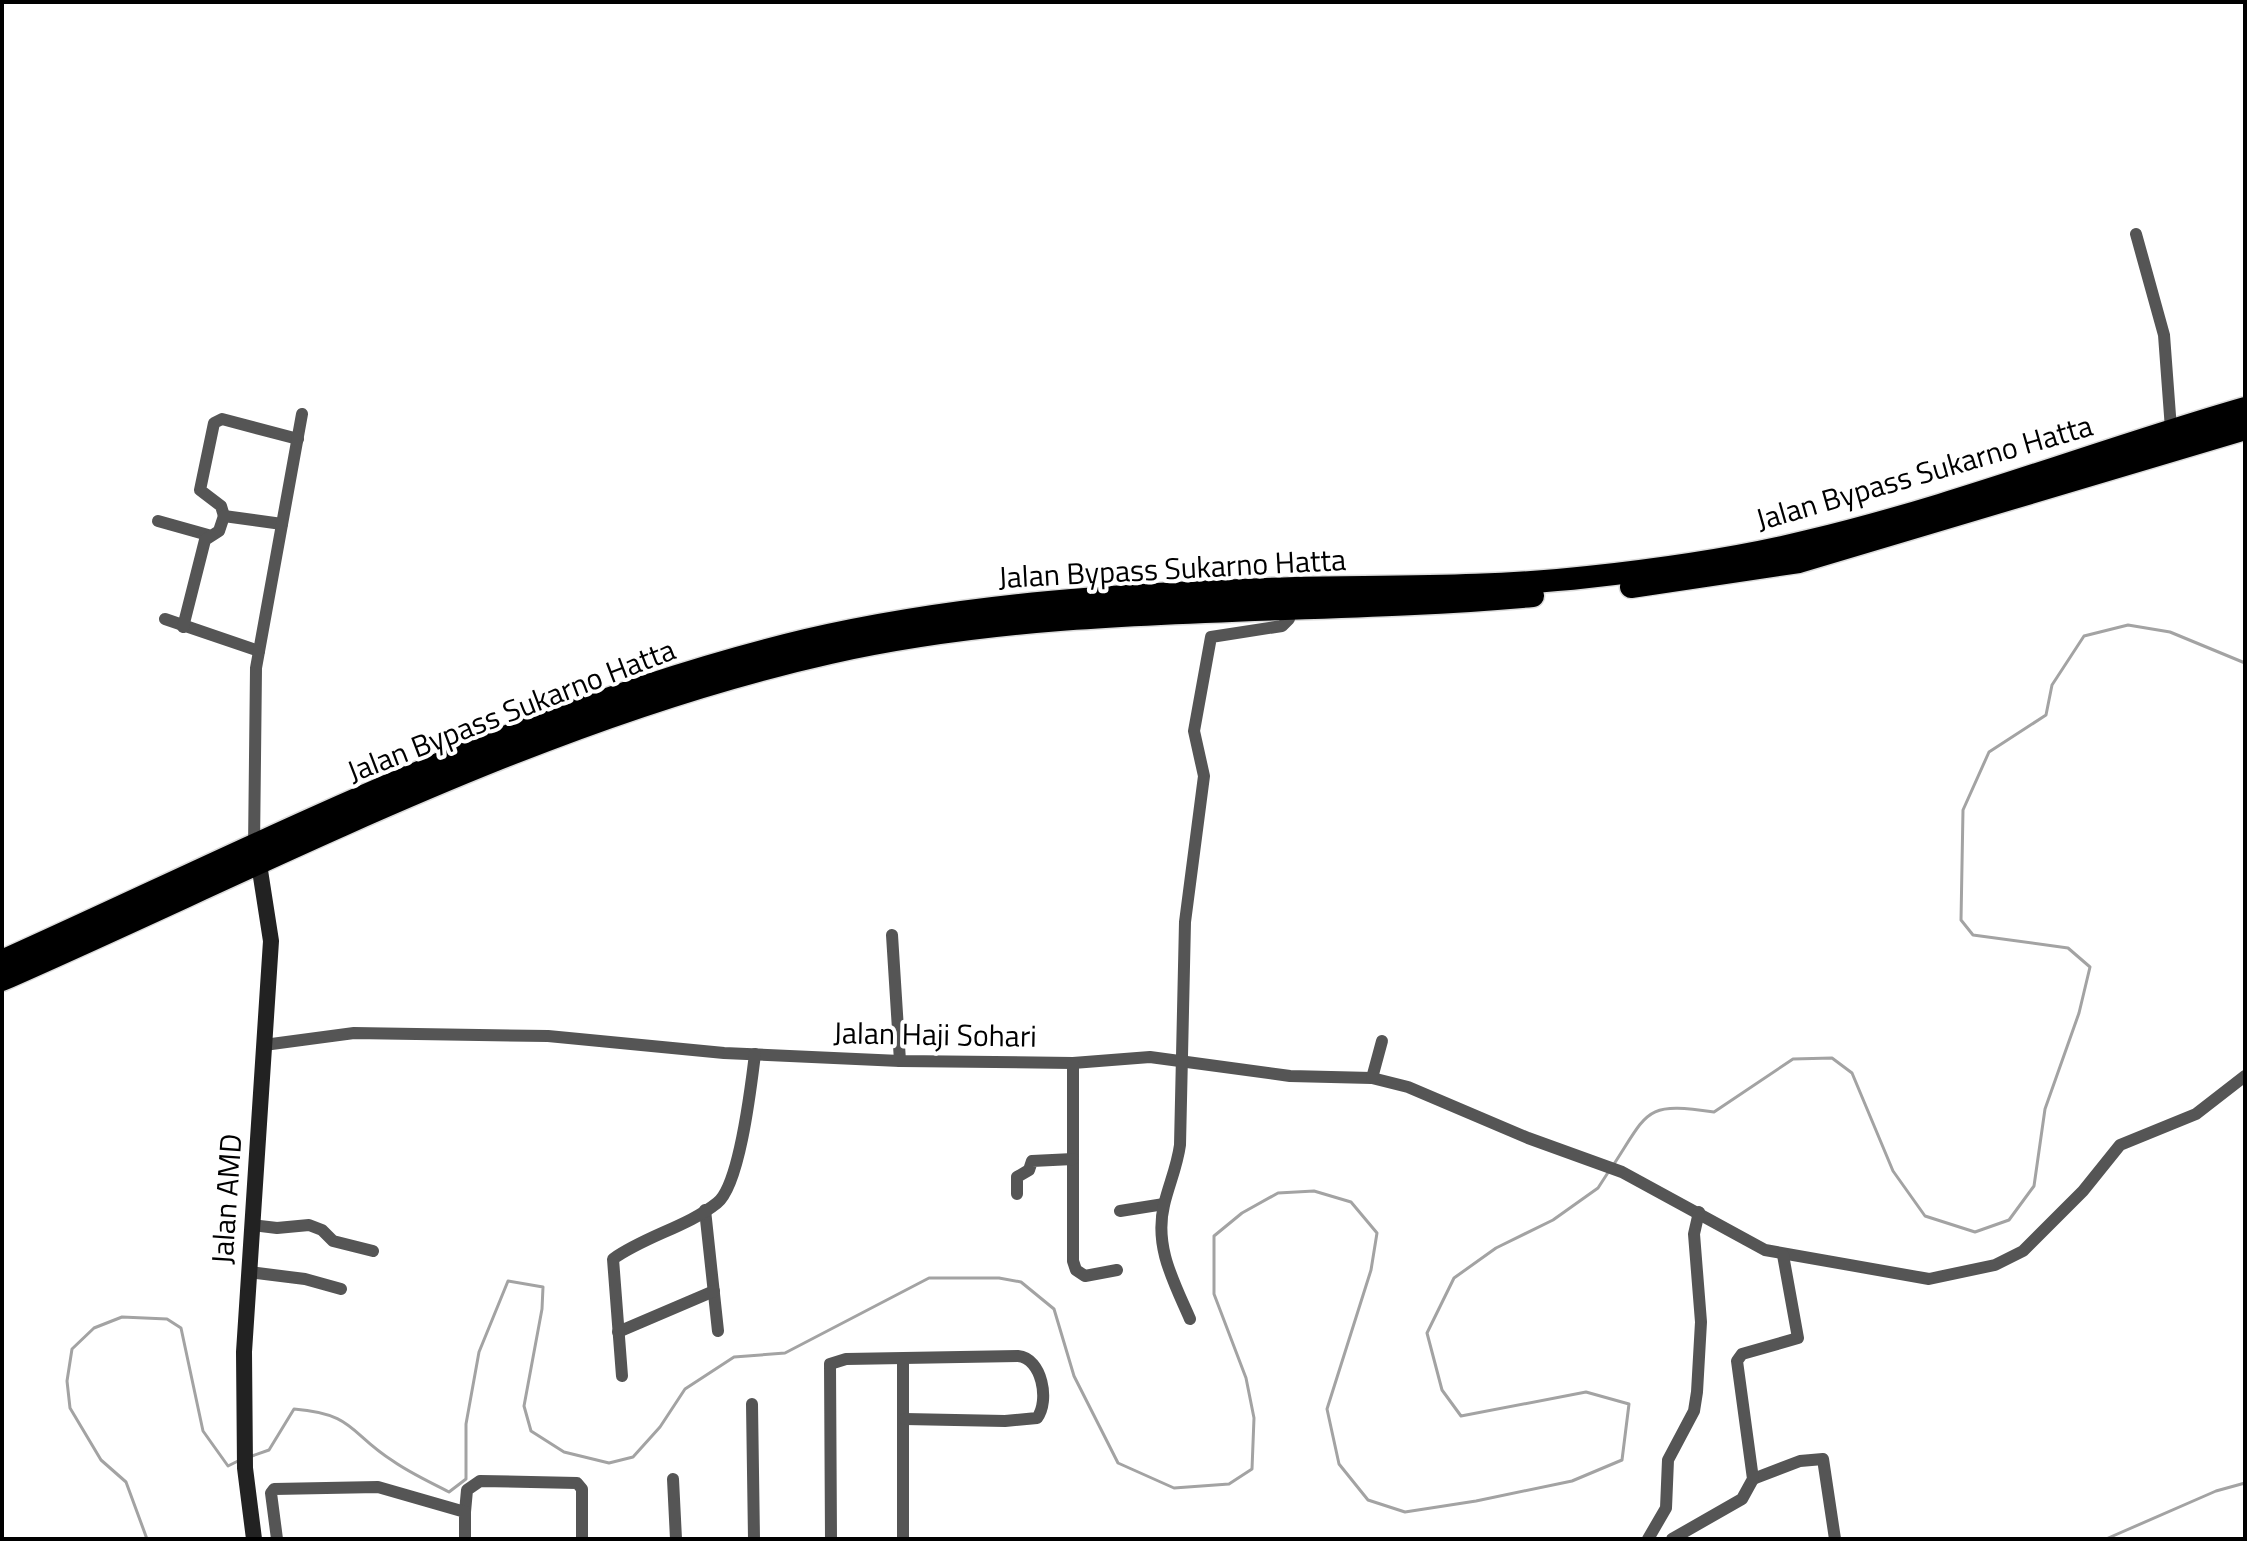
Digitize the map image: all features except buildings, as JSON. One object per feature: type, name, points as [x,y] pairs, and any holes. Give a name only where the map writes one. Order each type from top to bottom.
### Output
[{"type":"highway","name":"Jalan Bypass Sukarno Hatta","points":[[2,980],[101,926],[256,856],[455,758],[591,704],[805,641],[997,607],[1135,594],[1507,583],[1653,570],[1806,542],[1888,520],[2245,408]]},
{"type":"highway","name":"Jalan Bypass Sukarno Hatta","points":[[256,856],[607,719],[717,682],[830,653],[955,630],[1075,616],[1540,595],[1660,584],[1799,562],[2245,429]]},
{"type":"highway","name":"Jalan Bypass Sukarno Hatta","points":[[2,961],[101,926]]},
{"type":"street","points":[[2136,234],[2164,335],[2171,429]]},
{"type":"street","points":[[256,856],[259,651],[302,414]]},
{"type":"street","points":[[158,521],[208,535],[219,531],[224,516],[221,506],[200,490],[214,423],[222,419],[298,439]]},
{"type":"street","points":[[224,516],[282,524]]},
{"type":"street","points":[[183,627],[208,535]]},
{"type":"street","points":[[1190,1319],[1163,1254],[1161,1236],[1164,1204],[1177,1168],[1185,922],[1204,798],[1204,776],[1194,731],[1208,644],[1218,634],[1282,626],[1289,619],[1289,607]]},
{"type":"street","points":[[165,619],[259,651]]},
{"type":"street","name":"Jalan AMD","points":[[254,1539],[245,1468],[244,1352],[271,941],[256,856]]},
{"type":"street","points":[[892,935],[900,1061]]},
{"type":"street","name":"Jalan Haji Sohari","points":[[264,1045],[354,1033],[548,1036],[755,1054],[900,1061],[1073,1063],[1150,1057],[1290,1076],[1372,1078],[1408,1087],[1528,1138],[1622,1172],[1765,1250],[1929,1279],[1995,1265],[2023,1251],[2083,1191],[2120,1145],[2196,1114],[2245,1076]]},
{"type":"street","points":[[1372,1078],[1382,1041]]},
{"type":"street","points":[[622,1376],[613,1259],[636,1243],[705,1210],[727,1194],[747,1112],[755,1054]]},
{"type":"street","points":[[1073,1063],[1075,1268],[1085,1276],[1117,1270]]},
{"type":"street","points":[[1017,1194],[1017,1177],[1029,1170],[1033,1160],[1073,1159]]},
{"type":"street","points":[[1120,1211],[1164,1204]]},
{"type":"street","points":[[705,1210],[718,1331]]},
{"type":"street","points":[[1648,1539],[1666,1508],[1668,1460],[1691,1418],[1697,1392],[1701,1322],[1694,1234],[1699,1212]]},
{"type":"street","points":[[252,1225],[315,1226],[333,1241],[373,1251]]},
{"type":"street","points":[[1672,1539],[1742,1499],[1753,1479],[1738,1359],[1742,1354],[1798,1338],[1783,1255]]},
{"type":"street","points":[[249,1272],[305,1279],[341,1289]]},
{"type":"street","points":[[618,1332],[714,1291]]},
{"type":"street","points":[[831,1539],[830,1364],[846,1359],[1025,1356],[1039,1369],[1042,1409],[1039,1416],[1030,1420],[905,1419]]},
{"type":"street","points":[[903,1359],[903,1539]]},
{"type":"street","points":[[752,1404],[754,1539]]},
{"type":"street","points":[[1753,1479],[1800,1461],[1823,1459],[1835,1539]]},
{"type":"street","points":[[673,1479],[676,1539]]},
{"type":"street","points":[[465,1539],[467,1490],[480,1481],[577,1483],[582,1489],[582,1539]]},
{"type":"street","points":[[277,1539],[271,1493],[277,1488],[378,1487],[465,1512]]},
{"type":"waterway","points":[[1614,1164],[1651,1114],[1674,1108],[1714,1112],[1793,1059],[1832,1058],[1852,1073],[1893,1171],[1925,1216],[1975,1232],[2009,1220],[2034,1186],[2045,1109],[2079,1013],[2090,967],[2068,948],[1973,935],[1961,920],[1963,810],[1989,752],[2046,715],[2052,685],[2084,636],[2128,625],[2170,632],[2245,663]]},
{"type":"waterway","points":[[249,1457],[269,1450],[294,1409],[314,1412],[341,1420],[379,1451],[449,1492],[466,1479],[466,1424],[479,1352],[508,1281],[543,1287],[542,1309],[524,1406],[531,1431],[564,1452],[609,1463],[633,1457],[660,1427],[685,1389],[734,1357],[785,1353],[929,1278],[999,1278],[1021,1282],[1054,1309],[1074,1376],[1118,1463],[1174,1488],[1229,1484],[1252,1469],[1254,1418],[1246,1378],[1214,1294],[1214,1236],[1242,1213],[1278,1193],[1314,1191],[1351,1202],[1377,1233],[1371,1270],[1327,1409],[1339,1464],[1368,1500],[1405,1512],[1572,1481],[1622,1460],[1629,1404],[1586,1392],[1461,1416],[1442,1390],[1427,1333],[1454,1278],[1496,1248],[1553,1220],[1598,1188],[1609,1171]]},
{"type":"waterway","points":[[147,1539],[126,1482],[101,1460],[70,1408],[67,1381],[72,1349],[94,1328],[122,1317],[167,1319],[181,1328],[203,1431],[228,1466],[238,1461]]},
{"type":"waterway","points":[[2106,1539],[2216,1491],[2245,1483]]}]
